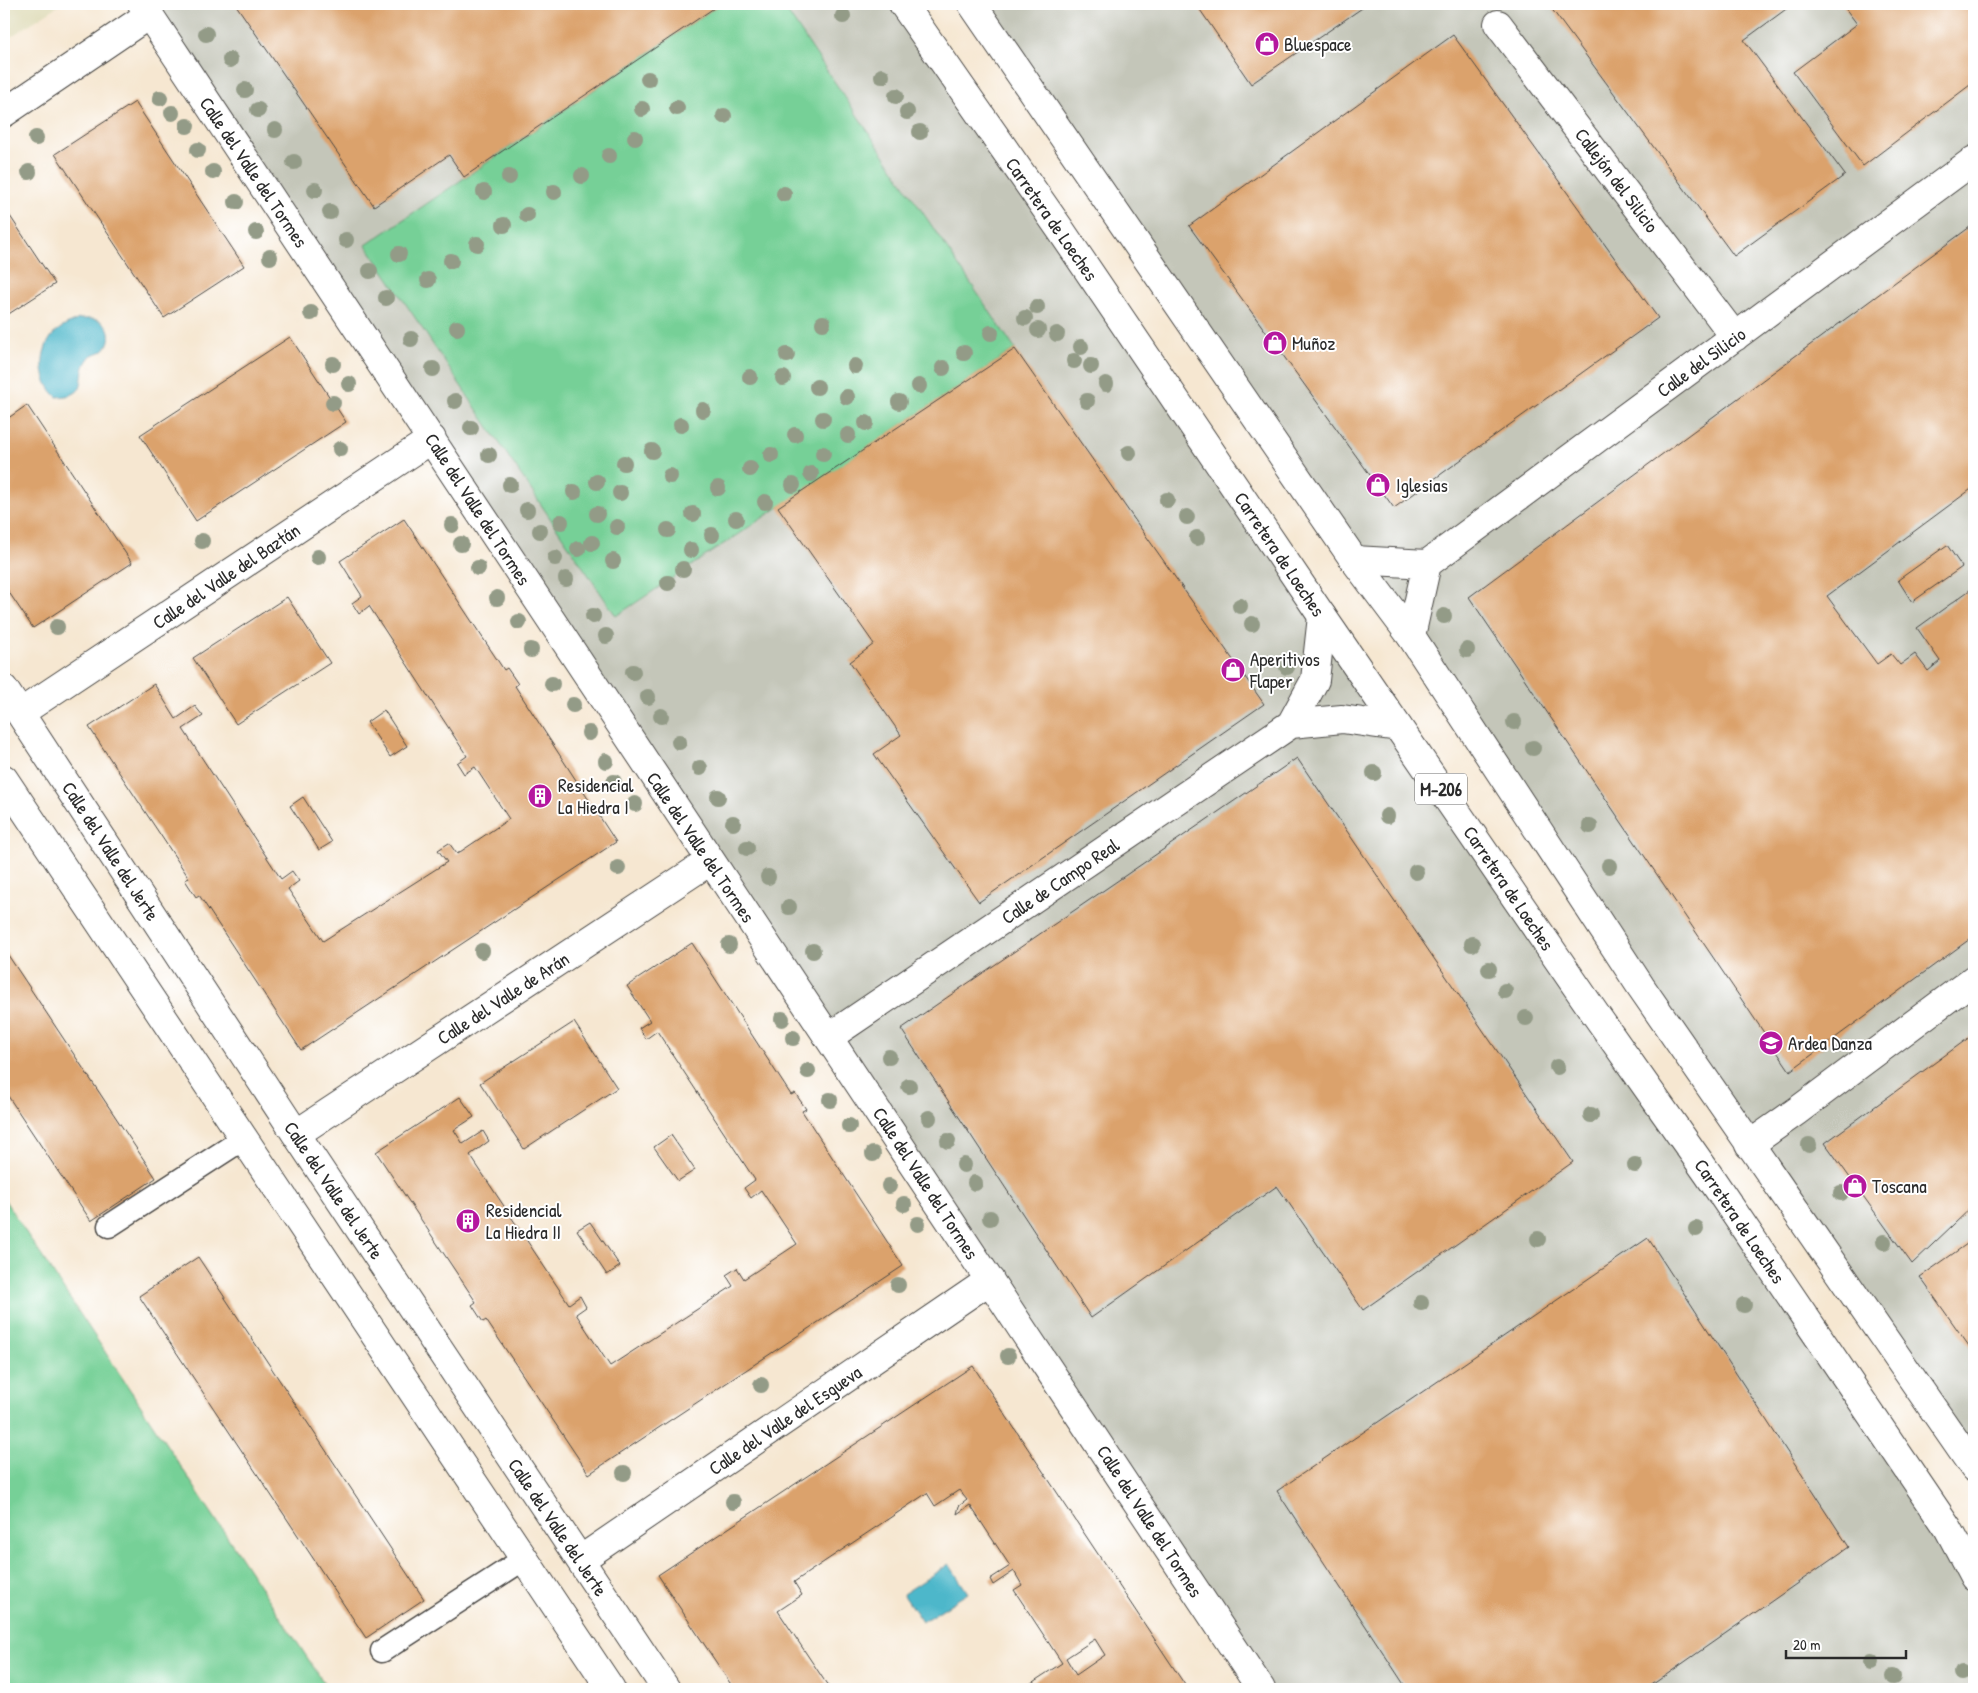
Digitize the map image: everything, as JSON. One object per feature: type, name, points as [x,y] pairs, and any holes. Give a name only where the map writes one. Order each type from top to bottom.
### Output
[{"type":"street","name":"Carretera de Loeches","points":[[903,4],[1060,229],[1398,727],[1713,1182],[1943,1520],[1974,1577]]},
{"type":"street","name":"M-206","points":[[972,4],[1354,560],[1411,636],[1641,987],[1974,1468]]},
{"type":"street","points":[[4,113],[146,9]]},
{"type":"street","name":"Calle del Valle del Tormes","points":[[146,9],[1261,1689]]},
{"type":"street","name":"Callejón del Silicio","points":[[1498,24],[1735,337]]},
{"type":"street","name":"Calle del Silicio","points":[[1427,564],[1974,160]]},
{"type":"street","name":"Calle del Valle del Baztán","points":[[20,713],[432,439]]},
{"type":"street","points":[[1354,560],[1427,564],[1411,636]]},
{"type":"street","name":"Calle de Campo Real","points":[[829,1037],[1291,724],[1315,680],[1322,616]]},
{"type":"street","name":"Calle del Valle del Jerte","points":[[4,688],[296,1134],[666,1689]]},
{"type":"street","name":"Calle de Campo Real","points":[[1291,724],[1342,719],[1398,727]]},
{"type":"street","points":[[4,779],[611,1689]]},
{"type":"street","name":"Calle del Valle de Arán","points":[[296,1134],[710,861]]},
{"type":"street","points":[[1750,1144],[1974,979]]},
{"type":"street","name":"Calle del Valle del Esgueva","points":[[580,1560],[990,1280]]},
{"type":"lane","points":[[109,1226],[243,1138]]},
{"type":"lane","points":[[382,1651],[524,1559]]},
{"type":"shaded area","points":[[4,4],[61,4],[4,41]]},
{"type":"shaded area","points":[[142,4],[903,4],[1974,1577],[1974,1689],[1261,1689]]},
{"type":"shaded area","points":[[972,4],[1974,4],[1974,1468]]},
{"type":"green space","points":[[720,4],[782,4],[1015,349],[616,616],[366,245]]},
{"type":"green space","points":[[4,1199],[328,1689],[4,1689]]},
{"type":"water","points":[[79,319],[93,319],[102,322],[108,328],[110,336],[108,344],[100,352],[90,356],[76,393],[57,397],[51,391],[44,376],[44,351],[47,343],[55,333],[64,326]]},
{"type":"water","points":[[949,1564],[968,1593],[922,1622],[903,1594]]},
{"type":"building","points":[[720,4],[464,177],[449,155],[374,206],[236,5]]},
{"type":"building","name":"Bluespace","points":[[1196,4],[1368,4],[1251,84]]},
{"type":"building","points":[[1548,4],[1793,4],[1744,40],[1845,175],[1734,256]]},
{"type":"building","points":[[1842,4],[1974,4],[1974,82],[1863,166],[1793,72],[1857,24]]},
{"type":"building","points":[[1453,35],[1658,318],[1394,508],[1189,226]]},
{"type":"building","points":[[135,102],[244,266],[164,318],[55,154]]},
{"type":"building","points":[[4,207],[55,284],[4,317]]},
{"type":"building","points":[[1974,224],[1974,487],[1827,596],[1877,664],[1891,654],[1900,665],[1915,654],[1928,671],[1940,661],[1917,628],[1974,587],[1974,936],[1790,1071],[1469,597]]},
{"type":"building","points":[[290,337],[346,422],[196,521],[140,435]]},
{"type":"building","points":[[1015,349],[1264,704],[979,902],[874,754],[901,735],[850,662],[874,644],[778,507]]},
{"type":"building","points":[[27,405],[132,563],[33,628],[4,585],[4,421]]},
{"type":"building","name":"Residencial La Hiedra I","points":[[404,519],[504,670],[507,668],[518,684],[515,686],[616,842],[301,1050],[199,895],[196,897],[185,880],[189,878],[89,727],[154,684],[176,719],[195,706],[203,716],[183,729],[281,879],[292,871],[299,881],[288,889],[323,941],[447,862],[438,850],[449,843],[457,854],[509,819],[475,767],[464,774],[457,763],[467,756],[369,606],[359,614],[352,603],[362,596],[340,561]]},
{"type":"building","points":[[1947,545],[1962,567],[1912,602],[1898,580]]},
{"type":"building","points":[[287,597],[330,663],[236,724],[193,658]]},
{"type":"building","points":[[384,710],[407,746],[390,757],[367,722]]},
{"type":"building","points":[[1297,758],[1573,1162],[1363,1310],[1277,1186],[1091,1318],[901,1029]]},
{"type":"building","points":[[303,797],[332,842],[319,850],[290,806]]},
{"type":"building","name":"Residencial La Hiedra II","points":[[692,943],[791,1095],[795,1093],[806,1109],[802,1111],[903,1266],[589,1474],[486,1320],[483,1322],[472,1305],[476,1302],[376,1152],[460,1097],[474,1117],[454,1130],[463,1144],[483,1131],[489,1141],[470,1155],[569,1304],[580,1296],[586,1307],[576,1314],[610,1366],[733,1286],[726,1275],[737,1268],[744,1279],[797,1244],[761,1190],[751,1198],[744,1188],[755,1180],[657,1031],[646,1039],[639,1028],[650,1021],[627,986]]},
{"type":"building","points":[[4,949],[156,1178],[91,1221],[4,1090]]},
{"type":"building","points":[[574,1022],[617,1088],[524,1149],[480,1083]]},
{"type":"building","points":[[1974,1034],[1974,1205],[1912,1264],[1825,1143]]},
{"type":"building","points":[[671,1135],[695,1170],[678,1181],[654,1147]]},
{"type":"building","points":[[590,1222],[620,1266],[607,1275],[577,1230]]},
{"type":"building","points":[[1648,1238],[1849,1547],[1646,1689],[1407,1689],[1277,1491]]},
{"type":"building","points":[[1974,1239],[1974,1353],[1920,1277]]},
{"type":"building","points":[[198,1257],[424,1599],[366,1638],[139,1296]]},
{"type":"building","points":[[973,1366],[1187,1688],[1022,1689],[1062,1663],[1014,1590],[1022,1585],[1014,1571],[993,1585],[990,1579],[1010,1566],[970,1505],[957,1514],[959,1506],[967,1500],[959,1490],[935,1506],[927,1493],[794,1582],[802,1595],[778,1611],[830,1689],[734,1689],[658,1575]],"holes":[[[1095,1639],[1105,1655],[1076,1675],[1066,1658]]]},
{"type":"place","name":"Bluespace","points":[[1267,44]]},
{"type":"place","name":"Muñoz","points":[[1275,343]]},
{"type":"place","name":"Iglesias","points":[[1378,485]]},
{"type":"place","name":"Aperitivos Flaper","points":[[1233,670]]},
{"type":"place","name":"Residencial La Hiedra I","points":[[540,796]]},
{"type":"place","name":"Ardea Danza","points":[[1771,1043]]},
{"type":"place","name":"Toscana","points":[[1855,1186]]},
{"type":"place","name":"Residencial La Hiedra II","points":[[468,1221]]}]
